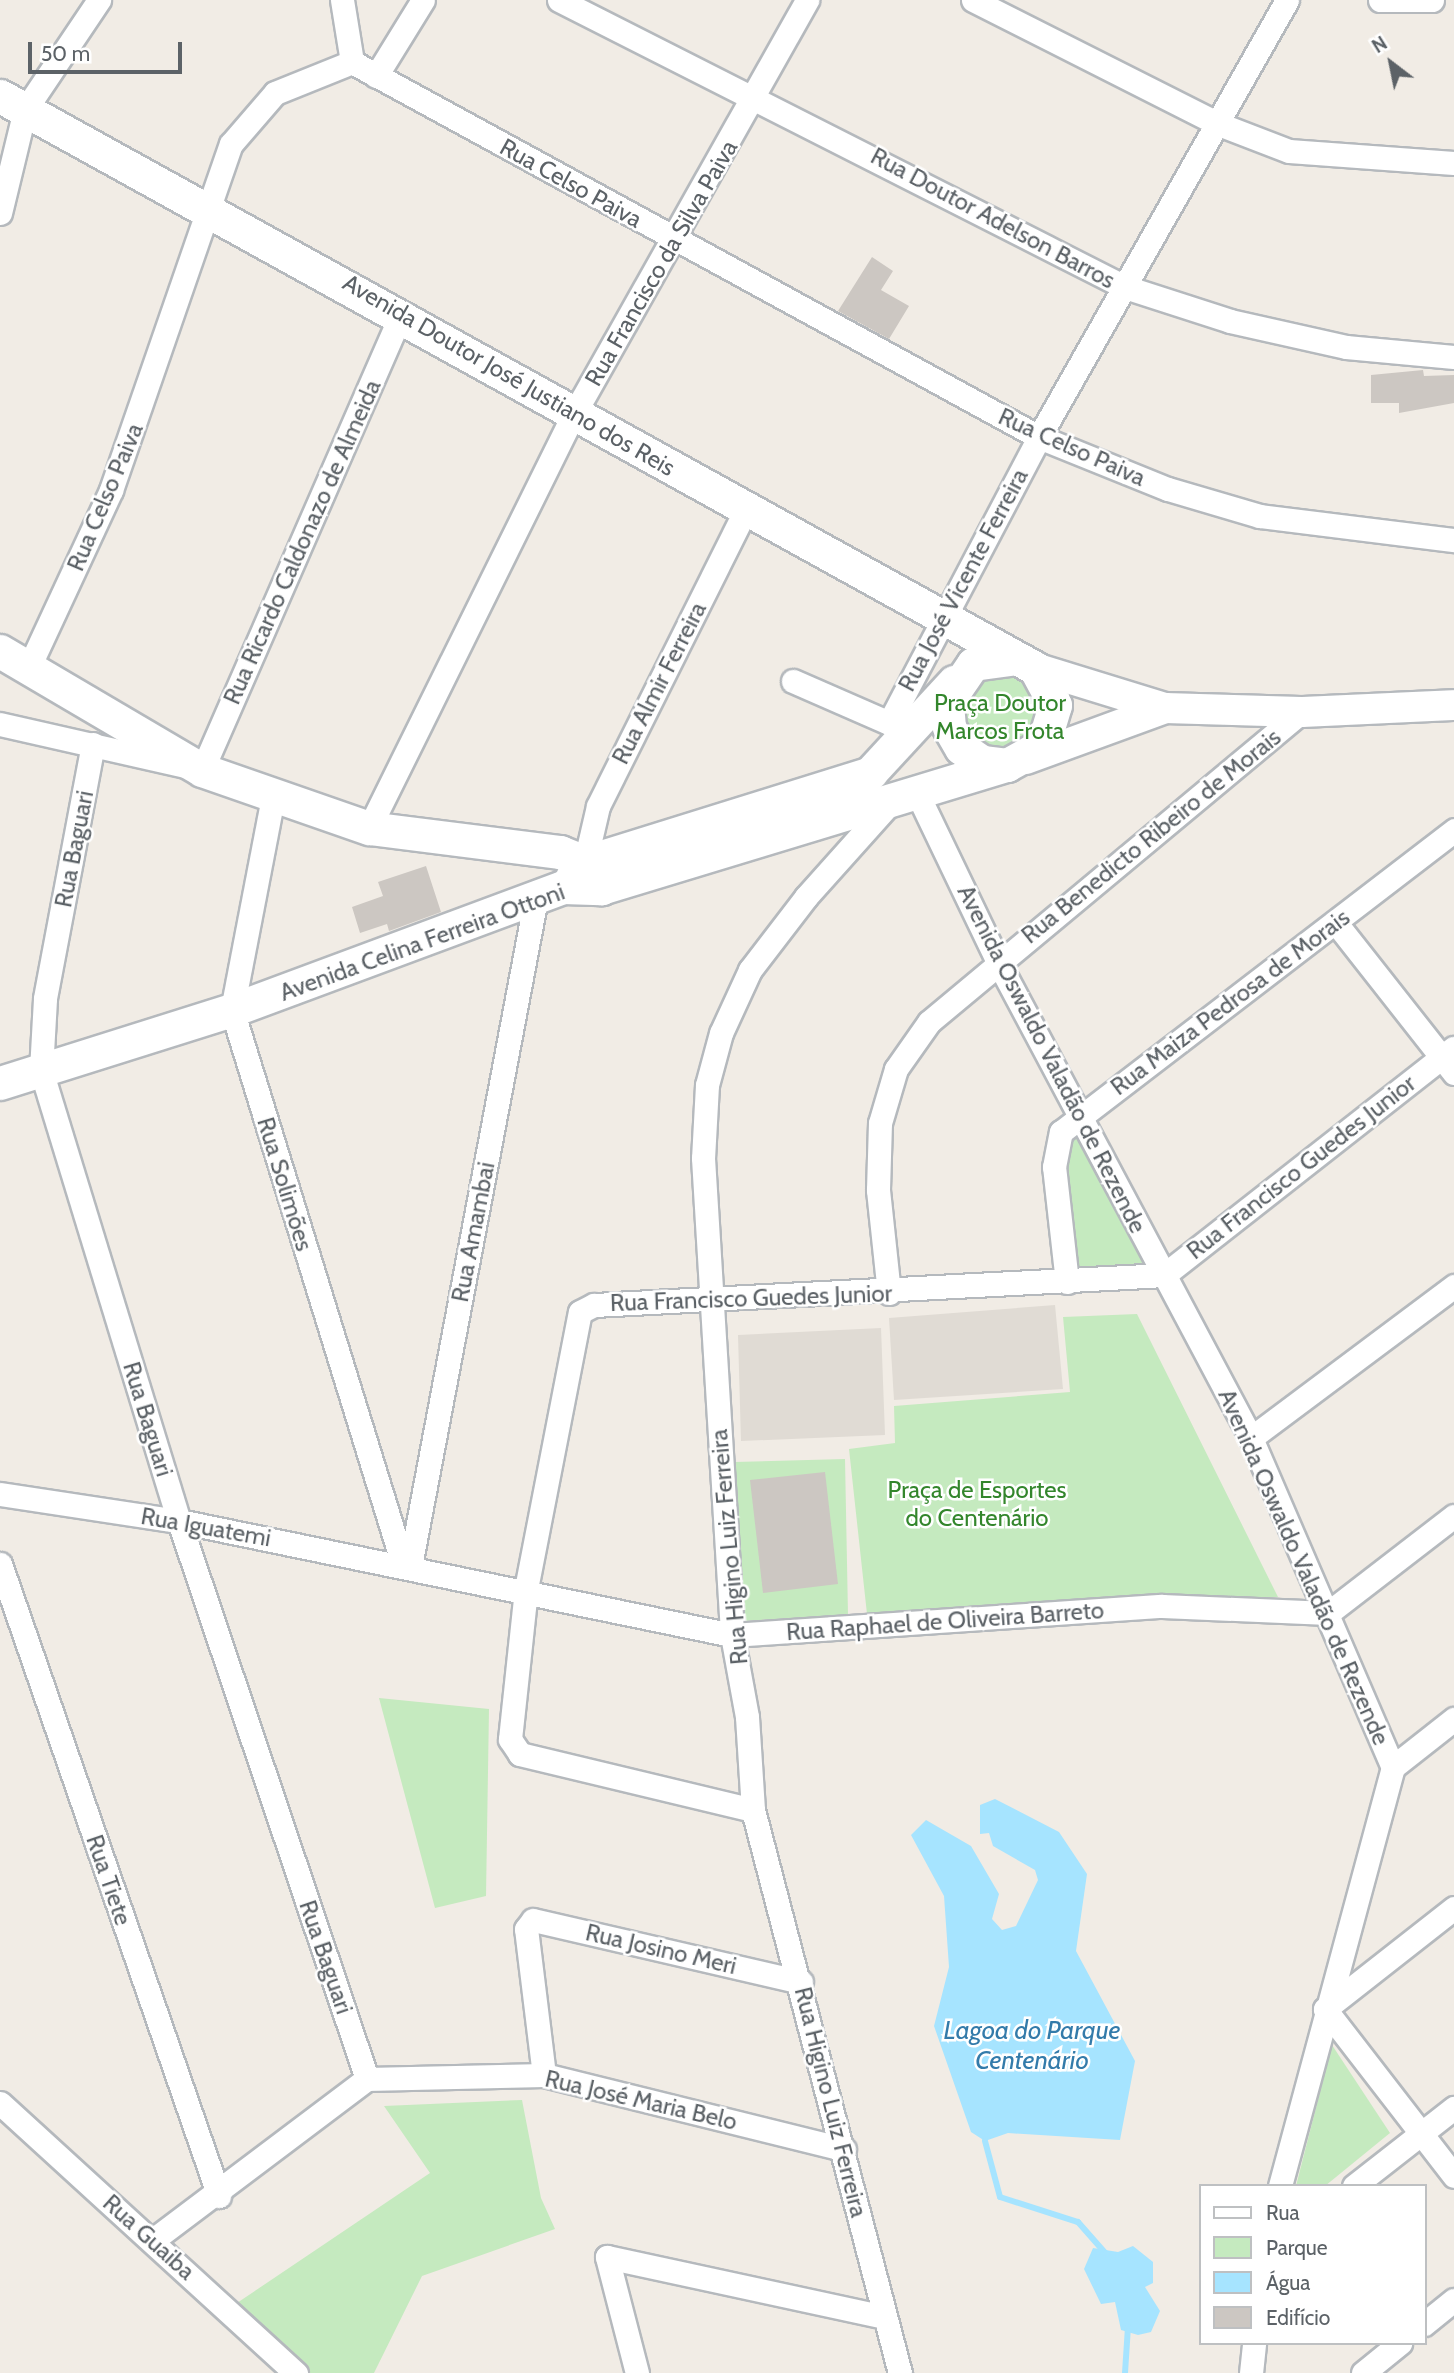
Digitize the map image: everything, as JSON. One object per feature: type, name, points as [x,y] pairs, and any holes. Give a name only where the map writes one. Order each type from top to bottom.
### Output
[{"type":"main road","name":"Avenida Doutor José Justiano dos Reis","points":[[13,103],[402,313],[746,509],[1025,663]]},
{"type":"main road","points":[[0,651],[202,770],[273,797],[369,828],[560,852],[593,875],[848,783],[888,759],[901,728],[957,679],[984,660],[1025,663],[1055,705],[1043,746],[1016,762],[982,762],[961,748],[949,727],[947,702],[957,679]]},
{"type":"main road","name":"Avenida Celina Ferreira Ottoni","points":[[0,1083],[232,1010],[593,875],[904,799],[1016,762]]},
{"type":"street","points":[[0,213],[13,103],[99,0]]},
{"type":"street","points":[[342,0],[352,62]]},
{"type":"street","points":[[376,76],[423,0]]},
{"type":"street","name":"Rua Doutor Adelson Barros","points":[[559,0],[757,95],[1125,287],[1230,321],[1346,347],[1454,357]]},
{"type":"street","name":"Rua Francisco da Silva Paiva","points":[[369,828],[575,412],[757,95],[807,0]]},
{"type":"street","points":[[973,0],[1216,122],[1289,151],[1454,163]]},
{"type":"street","name":"Rua José Vicente Ferreira","points":[[901,728],[941,617],[1039,437],[1287,0]]},
{"type":"street","points":[[1380,0],[1432,0]]},
{"type":"street","name":"Rua Celso Paiva","points":[[29,667],[111,490],[162,357],[207,206],[231,144],[255,110],[305,76],[352,62],[1039,437],[1168,489],[1260,516],[1454,540]]},
{"type":"street","name":"Rua Ricardo Caldonazo de Almeida","points":[[202,770],[402,313]]},
{"type":"street","name":"Rua Almir Ferreira","points":[[593,875],[598,806],[746,509]]},
{"type":"street","name":"Avenida Doutor José Justiano dos Reis","points":[[1025,663],[1165,708]]},
{"type":"street","points":[[793,681],[901,728]]},
{"type":"street","name":"Avenida Celina Ferreira Ottoni","points":[[1016,762],[1165,708],[1301,712],[1454,705]]},
{"type":"street","name":"Rua Benedicto Ribeiro de Morais","points":[[888,1293],[878,1189],[880,1123],[896,1069],[929,1022],[1301,712]]},
{"type":"street","points":[[0,724],[202,770]]},
{"type":"street","name":"Rua Baguari","points":[[93,744],[45,999],[41,1070],[179,1521],[366,2079]]},
{"type":"street","name":"Rua Solimões","points":[[273,797],[232,1010],[406,1565]]},
{"type":"street","name":"Avenida Oswaldo Valadão de Rezende","points":[[904,799],[998,962],[1251,1438],[1393,1767],[1325,2008],[1281,2184]]},
{"type":"street","name":"Rua Higino Luiz Ferreira","points":[[900,2373],[801,1982],[753,1810],[747,1717],[732,1635],[703,1158],[707,1086],[721,1033],[750,970],[806,897],[904,799]]},
{"type":"street","name":"Rua Maiza Pedrosa de Morais","points":[[1067,1282],[1054,1149],[1079,1115],[1336,923],[1454,830]]},
{"type":"street","name":"Rua Amambai","points":[[406,1565],[550,893]]},
{"type":"street","points":[[1336,923],[1450,1059]]},
{"type":"street","name":"Rua Francisco Guedes Junior","points":[[753,1810],[520,1754],[510,1739],[526,1589],[580,1312],[594,1305],[888,1293],[1164,1275],[1450,1059]]},
{"type":"street","points":[[1251,1438],[1454,1286]]},
{"type":"street","name":"Rua Iguatemi","points":[[0,1494],[179,1521],[406,1565]]},
{"type":"street","points":[[1328,1613],[1454,1516]]},
{"type":"street","name":"Rua Tiete","points":[[0,1564],[219,2196]]},
{"type":"street","name":"Rua Raphael de Oliveira Barreto","points":[[406,1565],[732,1635],[1162,1606],[1328,1613]]},
{"type":"street","points":[[1393,1767],[1454,1719]]},
{"type":"street","points":[[1454,1908],[1325,2008],[1454,2176]]},
{"type":"street","name":"Rua Josino Meri","points":[[544,2075],[526,1929],[537,1919],[801,1982]]},
{"type":"street","name":"Rua José Maria Belo","points":[[366,2079],[544,2075],[844,2149]]},
{"type":"street","points":[[153,2240],[219,2196],[366,2079]]},
{"type":"street","name":"Rua Guaiba","points":[[0,2103],[296,2373]]},
{"type":"street","points":[[1357,2184],[1454,2108]]},
{"type":"street","points":[[637,2373],[605,2265],[609,2256],[885,2317]]},
{"type":"street","points":[[1426,2322],[1454,2300]]},
{"type":"street","points":[[1251,2373],[1254,2345]]},
{"type":"street","points":[[1363,2373],[1398,2345]]},
{"type":"shaded area","points":[[1055,1305],[1063,1389],[894,1400],[889,1318]]},
{"type":"shaded area","points":[[881,1328],[885,1435],[741,1441],[738,1335]]},
{"type":"green space","name":"Praça Doutor Marcos Frota","points":[[998,669],[1024,677],[1044,726],[1011,760],[958,729],[965,688]]},
{"type":"green space","points":[[1081,1121],[1155,1267],[1070,1273],[1064,1165]]},
{"type":"green space","name":"Praça de Esportes do Centenário","points":[[1137,1314],[1278,1597],[867,1614],[849,1449],[895,1443],[894,1406],[1070,1392],[1063,1317]]},
{"type":"green space","points":[[845,1459],[848,1615],[742,1621],[734,1462]]},
{"type":"green space","points":[[379,1698],[489,1709],[486,1896],[435,1908]]},
{"type":"green space","points":[[1332,2045],[1390,2133],[1327,2184],[1297,2184]]},
{"type":"green space","points":[[522,2100],[541,2198],[555,2229],[422,2276],[374,2373],[307,2373],[234,2305],[430,2173],[384,2106]]},
{"type":"water","name":"Lagoa do Parque Centenário","points":[[995,1799],[1059,1832],[1087,1874],[1076,1951],[1135,2061],[1120,2140],[1008,2133],[985,2141],[971,2132],[934,2026],[949,1967],[944,1896],[911,1835],[926,1820],[971,1846],[999,1894],[992,1919],[1002,1930],[1016,1926],[1038,1880],[1035,1870],[993,1846],[989,1833],[980,1834],[980,1805]]},
{"type":"water","points":[[1133,2246],[1153,2262],[1153,2283],[1145,2287],[1160,2311],[1151,2332],[1138,2335],[1121,2330],[1115,2302],[1101,2304],[1084,2269],[1093,2248],[1118,2252]]},
{"type":"building","points":[[872,257],[893,271],[881,290],[909,306],[889,339],[838,311]]},
{"type":"building","points":[[1423,370],[1424,376],[1454,375],[1454,403],[1399,413],[1399,403],[1371,403],[1371,375]]},
{"type":"building","points":[[426,866],[441,912],[389,931],[387,924],[360,933],[352,907],[383,896],[378,882]]},
{"type":"building","points":[[825,1472],[838,1584],[763,1593],[750,1480]]},
{"type":"waterway","points":[[985,2141],[1000,2197],[1078,2222],[1107,2255]]},
{"type":"waterway","points":[[1125,2373],[1128,2327]]}]
